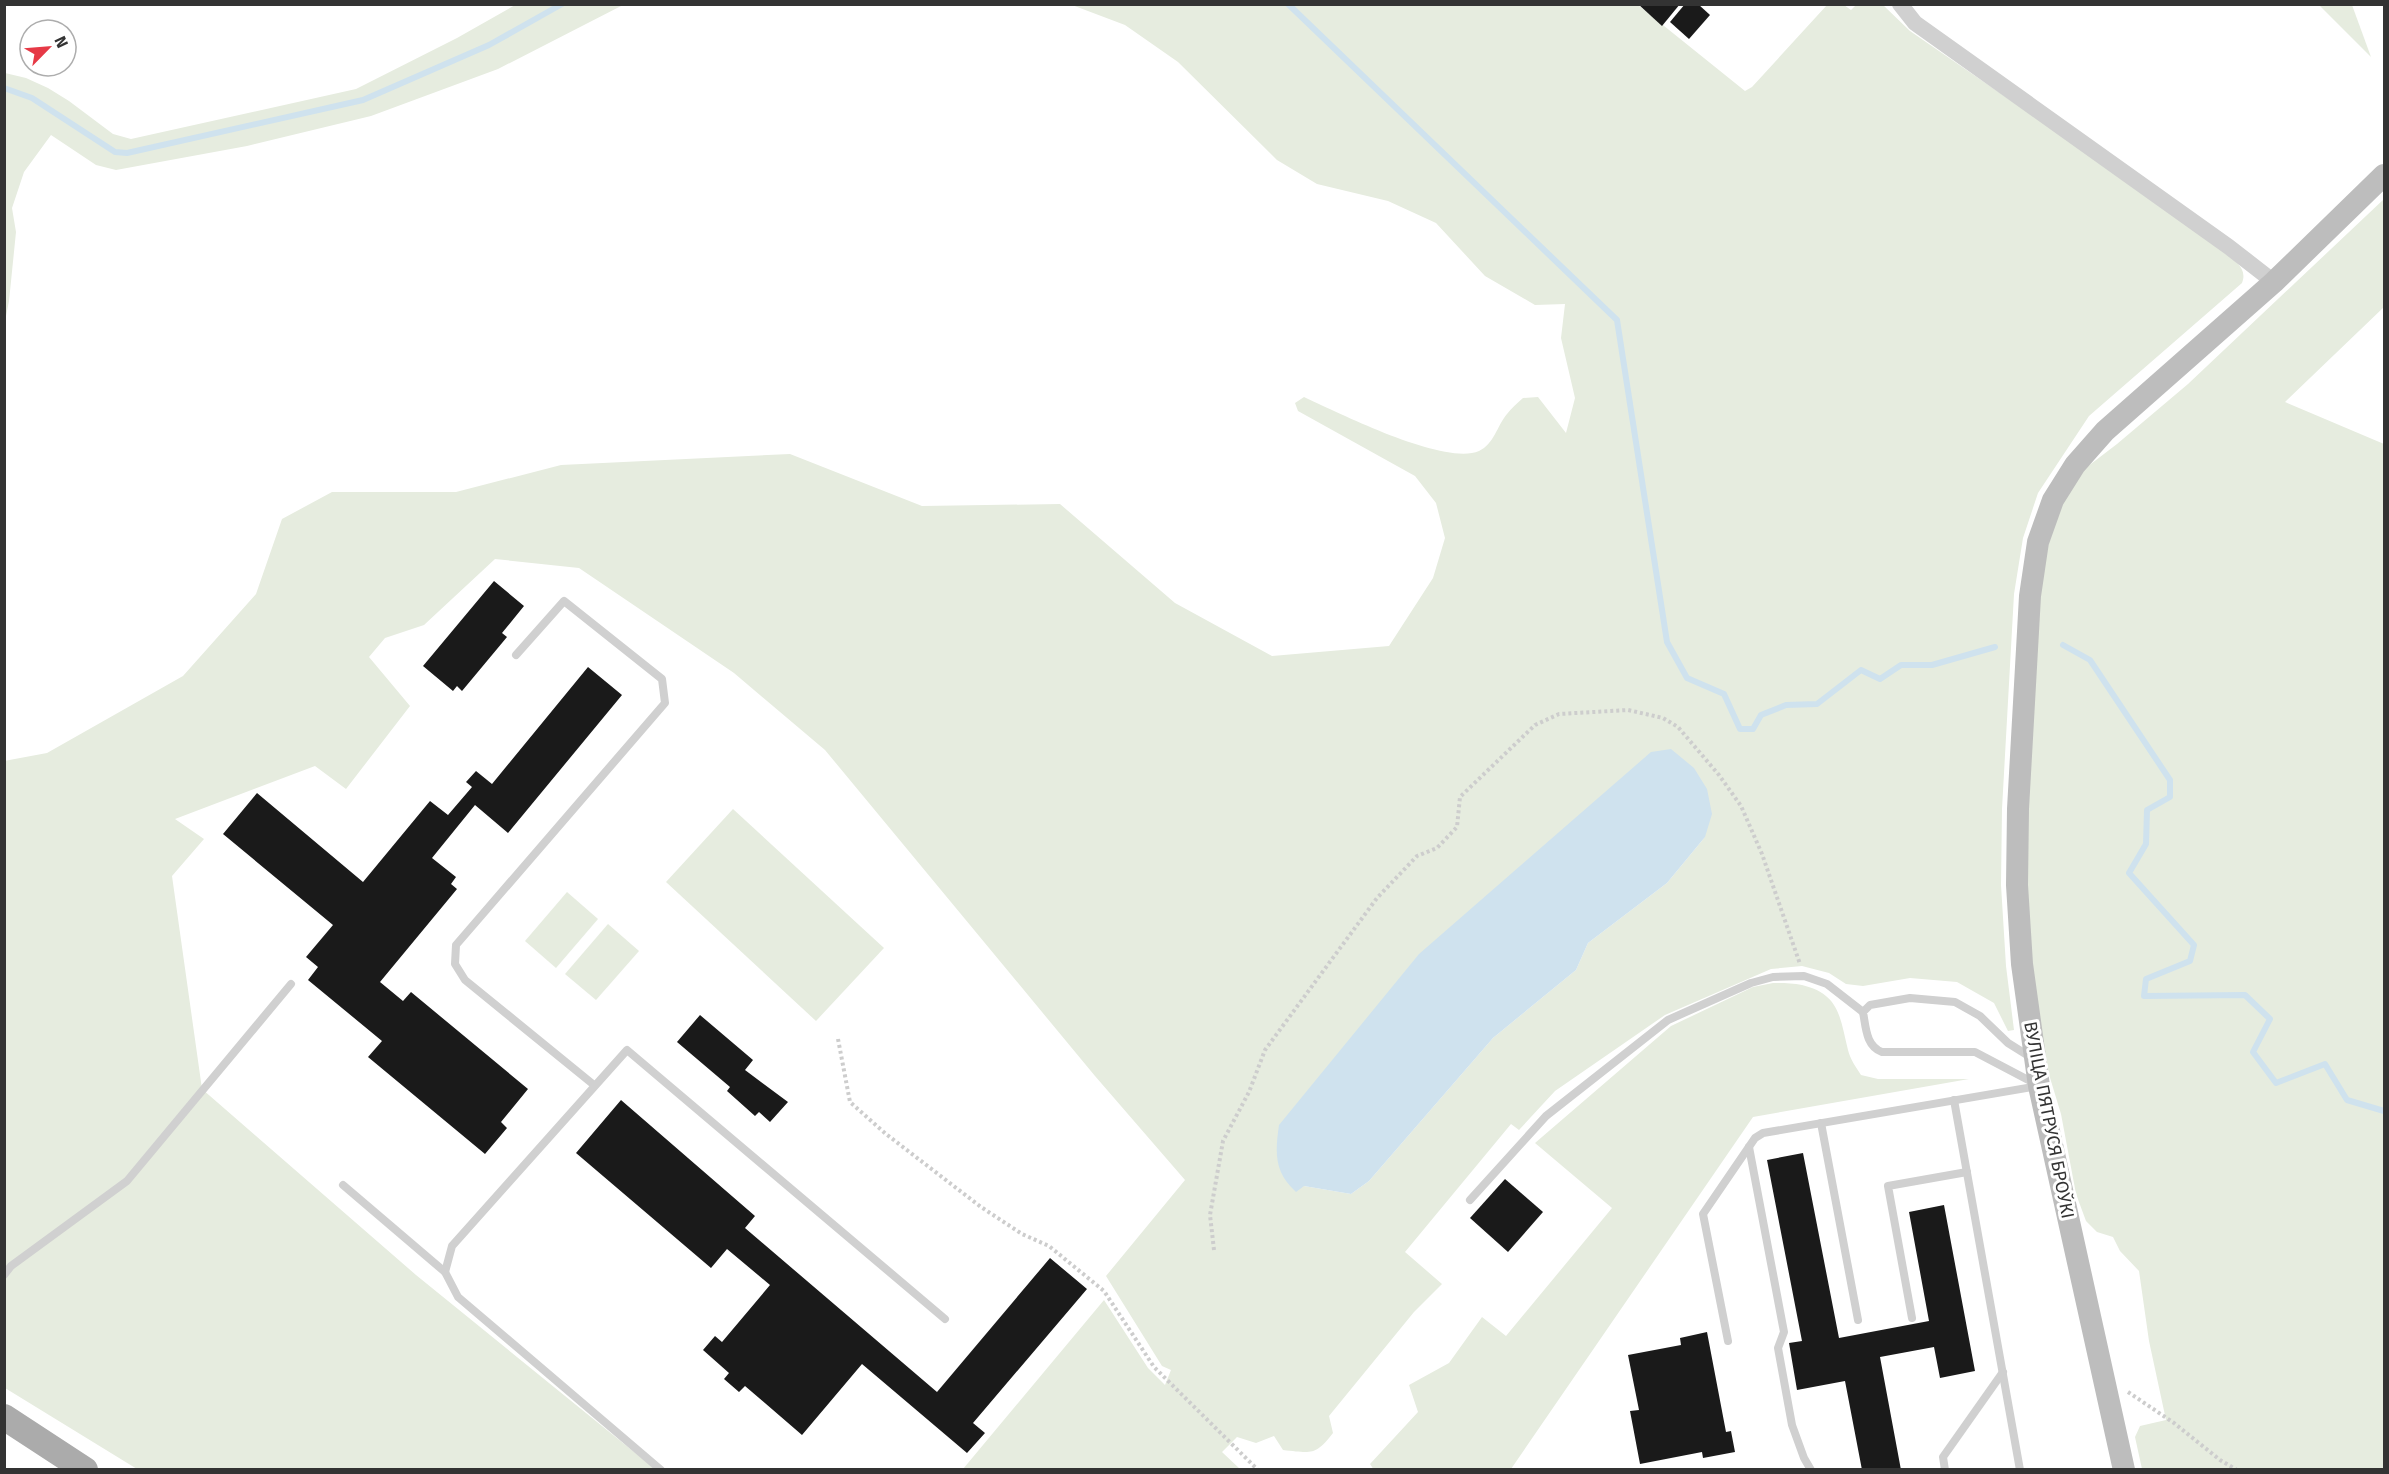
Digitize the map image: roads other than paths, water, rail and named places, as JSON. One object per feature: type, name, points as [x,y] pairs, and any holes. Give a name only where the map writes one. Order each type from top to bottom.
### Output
[{"type":"main road","name":"ВУЛІЦА ПЯТРУСЯ БРОЎКІ","points":[[2124,1470],[2039,1086],[2022,964],[2017,885],[2023,694],[2030,596],[2038,542],[2053,500],[2075,465],[2105,430],[2274,282],[2385,174]]},
{"type":"main road","points":[[4,1417],[85,1470]]},
{"type":"street","points":[[1900,4],[1915,23],[2210,233],[2274,282]]},
{"type":"lane","points":[[516,655],[564,601],[662,679],[665,703],[456,945],[455,964],[465,980],[594,1085]]},
{"type":"lane","points":[[1470,1200],[1546,1116],[1668,1020],[1751,982],[1773,976],[1804,976],[1827,984],[1863,1012],[1869,1042],[1874,1049],[1882,1052],[1976,1053],[2039,1086]]},
{"type":"lane","points":[[4,1275],[11,1266],[127,1181],[291,984]]},
{"type":"lane","points":[[1863,1012],[1870,1005],[1910,998],[1955,1002],[1980,1016],[2008,1043],[2034,1059]]},
{"type":"lane","points":[[445,1272],[452,1246],[627,1050],[945,1319]]},
{"type":"lane","points":[[1728,1341],[1703,1214],[1755,1138],[1763,1133],[2039,1086]]},
{"type":"lane","points":[[1954,1100],[2020,1470]]},
{"type":"lane","points":[[1821,1123],[1858,1320]]},
{"type":"lane","points":[[1749,1147],[1784,1332],[1778,1348],[1792,1425],[1811,1470]]},
{"type":"lane","points":[[1912,1318],[1888,1186],[1967,1172]]},
{"type":"lane","points":[[343,1185],[445,1272],[458,1297],[661,1470]]},
{"type":"lane","points":[[1945,1470],[1942,1457],[2003,1372]]},
{"type":"water","points":[[1671,749],[1694,768],[1707,789],[1712,814],[1705,837],[1667,883],[1588,943],[1576,970],[1493,1038],[1369,1181],[1351,1194],[1304,1186],[1296,1192],[1284,1177],[1278,1162],[1279,1125],[1419,954],[1651,752]]},
{"type":"waterway","points":[[4,88],[32,98],[115,152],[127,153],[363,100],[489,45],[562,4]]},
{"type":"waterway","points":[[1288,4],[1617,320],[1667,642],[1687,678],[1724,694],[1740,729],[1753,729],[1761,715],[1786,705],[1817,704],[1861,670],[1880,679],[1901,665],[1932,665],[1995,647]]},
{"type":"waterway","points":[[2063,645],[2090,660],[2170,780],[2170,797],[2147,810],[2146,844],[2129,873],[2194,945],[2190,961],[2146,979],[2144,996],[2245,995],[2270,1019],[2253,1052],[2276,1083],[2325,1064],[2347,1100],[2384,1111]]}]
